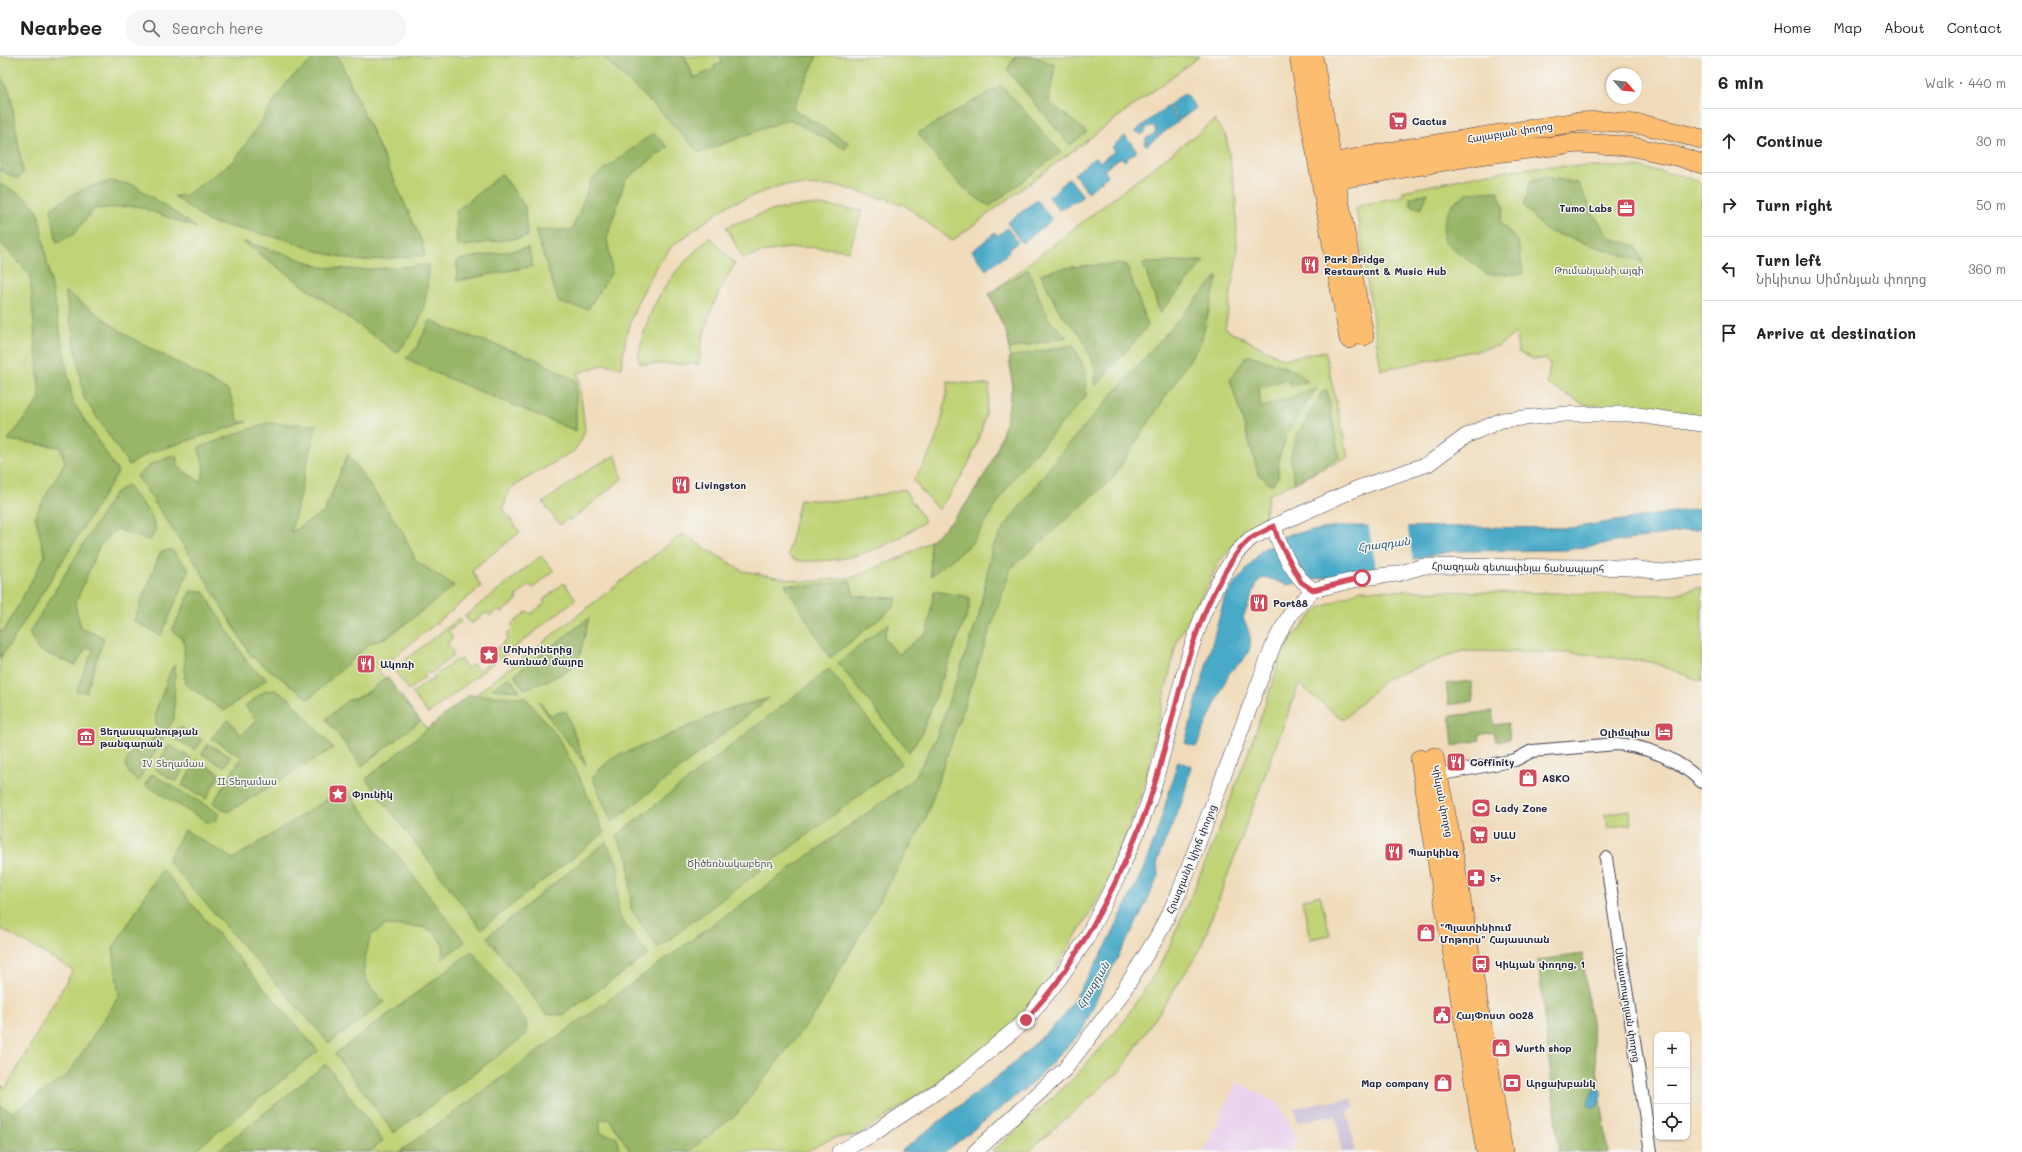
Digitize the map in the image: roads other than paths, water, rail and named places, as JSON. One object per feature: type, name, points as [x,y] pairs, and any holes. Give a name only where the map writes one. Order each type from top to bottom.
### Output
[{"type":"main road","points":[[1301,59],[1327,174],[1357,338]]},
{"type":"main road","name":"Հալաբյան փողոց","points":[[1327,174],[1428,145],[1577,122],[1605,121],[1645,125],[1702,139]]},
{"type":"main road","name":"Հալաբյան փողոց","points":[[1327,174],[1578,143],[1629,146],[1680,157],[1702,164]]},
{"type":"main road","name":"Կիևյան փողոց","points":[[1431,763],[1441,835],[1481,1069],[1503,1152]]},
{"type":"main road","name":"Կիևյան փողոց","points":[[1481,1069],[1486,1152]]},
{"type":"street","points":[[839,1152],[874,1134],[957,1078],[1026,1020],[1059,979],[1085,941],[1118,876],[1140,826],[1153,789],[1188,655],[1203,614],[1218,583],[1236,553],[1250,539],[1276,533],[1358,488],[1428,464],[1466,436],[1502,420],[1566,414],[1631,414],[1702,424]]},
{"type":"street","points":[[1276,533],[1307,586]]},
{"type":"street","name":"Հրազդան գետափնյա ճանապարհ","points":[[1307,586],[1398,574],[1424,566],[1631,568],[1662,572],[1702,567]]},
{"type":"street","name":"Հրազդանի կիրճ փողոց","points":[[975,1152],[1065,1069],[1117,1001],[1158,937],[1179,893],[1275,641],[1307,586]]},
{"type":"street","points":[[1431,763],[1515,760],[1532,751],[1618,744],[1629,745],[1666,755],[1692,773],[1702,782]]},
{"type":"street","name":"Սևաստոպոլյան փողոց","points":[[1606,858],[1651,1152]]},
{"type":"water","points":[[1185,93],[1196,108],[1180,120],[1169,105]]},
{"type":"water","points":[[1168,106],[1179,121],[1146,146],[1144,143],[1147,142],[1145,139],[1154,134],[1156,130],[1153,126],[1145,128],[1146,131],[1141,135],[1139,132],[1136,133],[1135,131]]},
{"type":"water","points":[[1125,136],[1137,151],[1124,161],[1121,157],[1104,170],[1108,176],[1088,192],[1074,174],[1096,157],[1100,162],[1115,151],[1112,147]]},
{"type":"water","points":[[1069,178],[1083,196],[1059,210],[1049,197]]},
{"type":"water","points":[[1037,200],[1052,220],[1022,243],[1007,223]]},
{"type":"water","points":[[1007,228],[1018,242],[1008,250],[1010,252],[986,270],[972,251],[995,233],[997,236]]},
{"type":"water","name":"Հրազդան","points":[[1702,508],[1702,528],[1566,550],[1453,551],[1288,585],[1265,577],[1258,581],[1243,618],[1251,642],[1249,651],[1244,659],[1231,671],[1227,677],[1196,747],[1185,743],[1225,596],[1263,549],[1272,546],[1278,539],[1290,534],[1343,526],[1570,528]]},
{"type":"water","name":"Հրազդան","points":[[1178,761],[1191,766],[1183,799],[1157,860],[1158,877],[1140,916],[1103,985],[1082,1031],[1030,1085],[945,1152],[900,1152],[1012,1065],[1063,1017],[1104,950],[1143,870],[1157,833]]},
{"type":"water","points":[[1597,1089],[1601,1092],[1601,1098],[1598,1105],[1594,1108],[1589,1106],[1588,1102],[1593,1091]]},
{"type":"place","name":"Cactus","points":[[1398,121]]},
{"type":"place","name":"Tumo Labs","points":[[1626,208]]},
{"type":"place","name":"Park Bridge Restaurant & Music Hub","points":[[1310,265]]},
{"type":"place","name":"Livingston","points":[[681,485]]},
{"type":"place","name":"Port88","points":[[1259,603]]},
{"type":"place","name":"Մոխիրներից հառնած մայրը","points":[[489,655]]},
{"type":"place","name":"Ակոռի","points":[[366,664]]},
{"type":"place","name":"Օլիմպիա","points":[[1664,732]]},
{"type":"place","name":"Ցեղասպանության թանգարան","points":[[86,737]]},
{"type":"place","name":"Coffinity","points":[[1456,762]]},
{"type":"place","name":"ASKO","points":[[1528,778]]},
{"type":"place","name":"Փյունիկ","points":[[338,794]]},
{"type":"place","name":"Lady Zone","points":[[1481,808]]},
{"type":"place","name":"ՍԱՍ","points":[[1479,835]]},
{"type":"place","name":"Պարկինգ","points":[[1394,852]]},
{"type":"place","name":"5+","points":[[1476,878]]},
{"type":"place","name":"\"Պլատինիում Մոթորս\" Հայաստան","points":[[1426,933]]},
{"type":"place","name":"Կիևյան փողոց, 1","points":[[1481,964]]},
{"type":"place","name":"ՀայՓոստ 0028","points":[[1442,1015]]},
{"type":"place","name":"Wurth shop","points":[[1501,1048]]},
{"type":"place","name":"Map company","points":[[1443,1083]]},
{"type":"place","name":"Արցախբանկ","points":[[1512,1083]]},
{"type":"park label","name":"Թումանյանի այգի","points":[[1599,270]]},
{"type":"park label","name":"IV Տեղամաս","points":[[173,763]]},
{"type":"park label","name":"II Տեղամաս","points":[[247,781]]},
{"type":"park label","name":"Ծիծեռնակաբերդ","points":[[730,863]]}]
